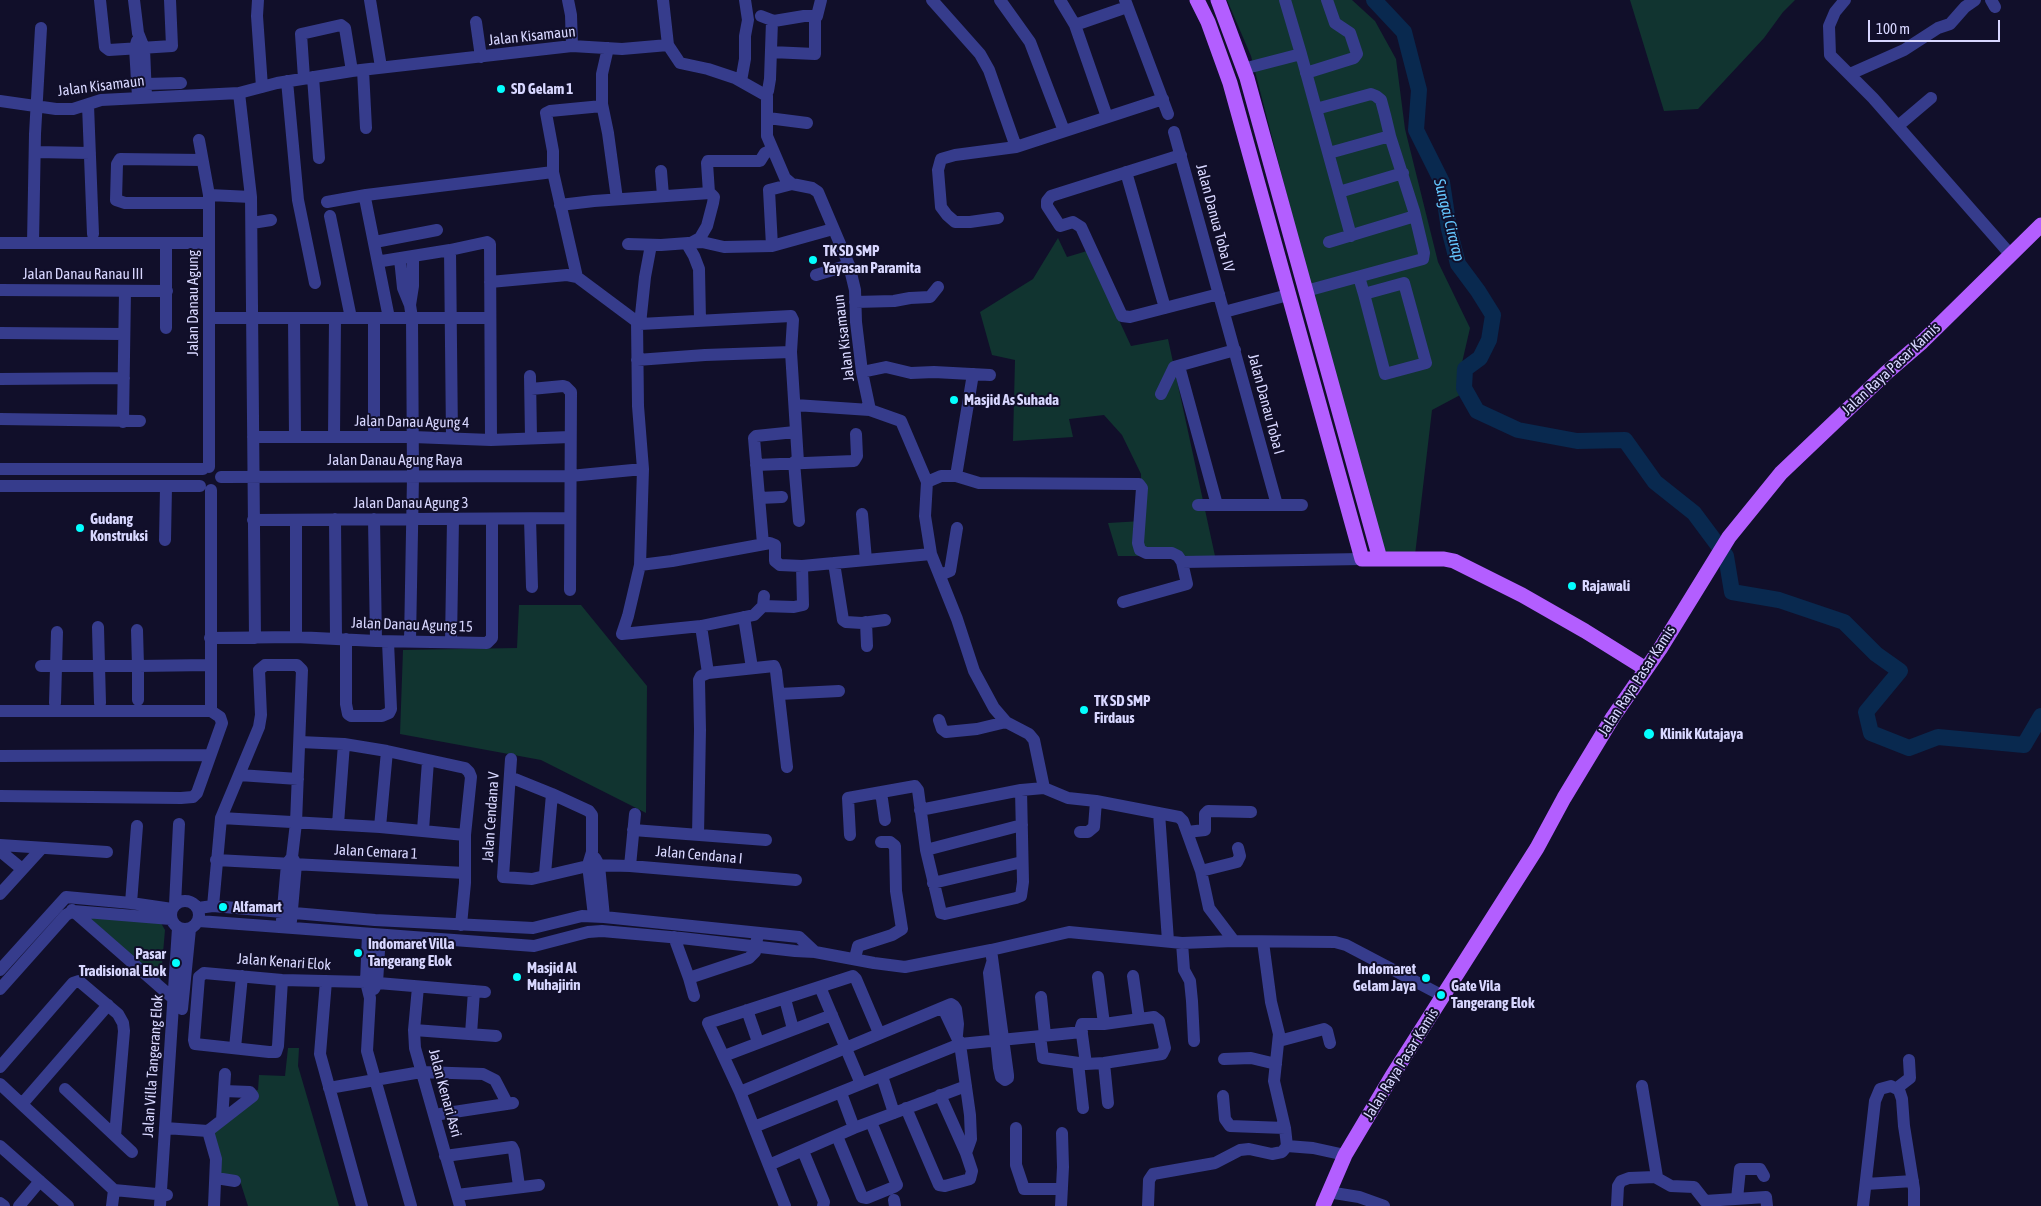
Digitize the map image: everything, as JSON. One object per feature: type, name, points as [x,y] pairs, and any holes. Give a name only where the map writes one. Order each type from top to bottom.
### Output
[{"type":"main road","points":[[1198,0],[1208,22],[1230,84],[1362,559],[1444,559],[1454,561],[1522,595],[1646,669]]},
{"type":"main road","points":[[1218,0],[1244,69],[1380,559]]},
{"type":"main road","name":"Jalan Raya Pasar Kamis","points":[[1325,1199],[1345,1155],[1540,843],[1564,798],[1614,716],[1646,669],[1715,556],[1781,473],[1886,373],[1922,342],[2041,225]]},
{"type":"main road","points":[[1293,311],[1310,307]]},
{"type":"street","points":[[100,0],[107,49],[172,46],[170,0]]},
{"type":"street","points":[[134,0],[143,92],[181,83]]},
{"type":"street","points":[[258,0],[257,16],[262,87]]},
{"type":"street","points":[[370,0],[381,68]]},
{"type":"street","points":[[568,0],[571,15],[572,46]]},
{"type":"street","points":[[663,0],[668,45],[680,63],[708,69],[741,81],[765,95]]},
{"type":"street","points":[[741,81],[748,20],[746,0]]},
{"type":"street","points":[[792,184],[785,178],[767,136],[768,118],[765,95],[768,91],[770,79],[771,52],[766,18],[815,16],[819,14],[821,0]]},
{"type":"street","points":[[934,0],[980,54],[989,70],[1016,147]]},
{"type":"street","points":[[1000,0],[1030,42],[1064,131]]},
{"type":"street","points":[[1060,0],[1075,24],[1107,117]]},
{"type":"street","points":[[1285,0],[1351,236]]},
{"type":"street","points":[[1306,73],[1354,58],[1357,54],[1350,33],[1334,23],[1327,0]]},
{"type":"street","points":[[1844,0],[1835,12],[1829,26],[1830,55],[1898,126],[2010,254]]},
{"type":"street","points":[[1850,74],[1904,50],[1938,28],[1950,24],[1965,8],[1976,0]]},
{"type":"street","points":[[1075,24],[1126,4],[1168,114]]},
{"type":"street","points":[[771,52],[815,54],[815,16]]},
{"type":"street","points":[[476,22],[481,57]]},
{"type":"street","points":[[318,158],[301,34],[341,25],[345,28],[358,71],[366,128]]},
{"type":"street","points":[[33,243],[36,105],[41,28]]},
{"type":"street","name":"Jalan Kisamaun","points":[[0,101],[56,109],[73,109],[101,100],[143,92],[216,96],[308,78],[572,46],[633,48],[668,45]]},
{"type":"street","points":[[608,48],[602,74],[602,106],[608,133],[617,199]]},
{"type":"street","points":[[1244,69],[1301,54]]},
{"type":"street","points":[[287,81],[298,200],[315,282]]},
{"type":"street","points":[[239,93],[251,197],[252,223],[255,638]]},
{"type":"street","points":[[1306,291],[1423,258],[1424,253],[1381,100],[1371,94],[1316,109]]},
{"type":"street","points":[[998,218],[955,222],[947,215],[941,207],[938,167],[942,160],[1016,147],[1163,98]]},
{"type":"street","points":[[1898,126],[1931,98]]},
{"type":"street","points":[[88,105],[93,234]]},
{"type":"street","points":[[577,277],[553,172],[553,151],[546,113],[602,106]]},
{"type":"street","points":[[768,118],[807,123]]},
{"type":"street","name":"Jalan Danua Toba IV","points":[[1174,132],[1224,312]]},
{"type":"street","points":[[1329,153],[1390,136]]},
{"type":"street","name":"Jalan Danau Agung","points":[[199,140],[209,199],[206,468]]},
{"type":"street","points":[[709,193],[708,161],[760,161],[763,154],[772,150]]},
{"type":"street","points":[[35,152],[90,153]]},
{"type":"street","points":[[1180,155],[1051,196],[1047,201],[1047,206],[1060,226],[1073,222],[1081,226],[1121,314],[1125,317],[1219,294]]},
{"type":"street","points":[[202,160],[120,159],[117,164],[116,200],[125,203],[251,197]]},
{"type":"street","points":[[661,171],[663,196]]},
{"type":"street","points":[[327,202],[366,195],[553,172]]},
{"type":"street","points":[[1126,172],[1165,308]]},
{"type":"street","points":[[1339,192],[1403,173]]},
{"type":"street","points":[[772,246],[768,192],[771,189],[792,184]]},
{"type":"street","name":"Jalan Kisamaun","points":[[792,184],[812,188],[818,192],[850,265],[862,372],[870,410]]},
{"type":"street","points":[[560,205],[709,193],[714,197],[707,226],[700,238],[688,244]]},
{"type":"street","points":[[366,195],[389,318]]},
{"type":"street","points":[[330,216],[352,318]]},
{"type":"street","points":[[1329,242],[1415,216]]},
{"type":"street","points":[[252,223],[271,220]]},
{"type":"street","points":[[628,244],[688,244],[702,242],[724,247],[772,246],[833,229]]},
{"type":"street","points":[[375,242],[436,230]]},
{"type":"street","points":[[382,261],[489,242],[491,440]]},
{"type":"street","points":[[0,243],[208,243]]},
{"type":"street","points":[[166,243],[166,328]]},
{"type":"street","points":[[688,244],[699,270],[700,320]]},
{"type":"street","points":[[651,245],[638,323],[638,406],[644,469],[640,565],[622,634],[701,626],[744,617],[754,614],[764,601],[794,607],[803,605],[802,566]]},
{"type":"street","points":[[450,250],[452,438]]},
{"type":"street","points":[[410,641],[413,519],[411,312],[413,256]]},
{"type":"street","points":[[400,259],[403,288],[411,312]]},
{"type":"street","points":[[816,275],[850,265]]},
{"type":"street","points":[[490,282],[567,275],[577,277],[638,323],[791,316],[793,320],[791,352],[796,405],[795,432],[799,521]]},
{"type":"street","points":[[1359,277],[1385,374],[1426,363],[1404,282],[1364,294]]},
{"type":"street","points":[[855,302],[894,301],[930,297],[938,287]]},
{"type":"street","name":"Jalan Danau Ranau III","points":[[0,290],[167,291]]},
{"type":"street","points":[[123,422],[125,291]]},
{"type":"street","points":[[1224,312],[1288,295]]},
{"type":"street","points":[[209,318],[389,318],[411,312],[450,318],[490,318]]},
{"type":"street","name":"Jalan Danau Toba I","points":[[1224,312],[1278,505]]},
{"type":"street","points":[[294,318],[295,437]]},
{"type":"street","points":[[334,437],[335,318]]},
{"type":"street","points":[[374,318],[374,437]]},
{"type":"street","points":[[0,333],[124,334]]},
{"type":"street","points":[[1161,394],[1174,367],[1235,350]]},
{"type":"street","points":[[637,360],[704,355],[791,352]]},
{"type":"street","points":[[1179,366],[1217,505]]},
{"type":"street","points":[[862,372],[886,367],[904,372],[990,375]]},
{"type":"street","points":[[956,476],[973,374]]},
{"type":"street","points":[[0,379],[124,378]]},
{"type":"street","points":[[530,438],[530,382],[569,388],[571,395],[570,590]]},
{"type":"street","points":[[796,405],[870,410],[901,421],[927,482],[925,516],[931,554],[977,676],[994,708],[1006,722],[1028,734],[1034,740],[1044,788]]},
{"type":"street","points":[[0,419],[140,422]]},
{"type":"street","points":[[763,544],[754,438],[756,436],[795,432]]},
{"type":"street","points":[[756,465],[854,461],[857,456],[856,434]]},
{"type":"street","name":"Jalan Danau Agung 4","points":[[253,437],[413,437],[491,440],[570,437]]},
{"type":"street","points":[[0,469],[206,468],[216,470],[220,477],[219,484],[206,488],[0,486]]},
{"type":"street","points":[[206,468],[198,477],[206,488],[211,711]]},
{"type":"street","name":"Jalan Danau Agung Raya","points":[[220,477],[570,476],[644,469]]},
{"type":"street","points":[[927,482],[942,476],[956,476],[979,483],[1139,484],[1142,488],[1138,543],[1140,550],[1146,553],[1172,553],[1178,556],[1182,562],[1187,584],[1124,602]]},
{"type":"street","points":[[165,540],[166,487]]},
{"type":"street","points":[[760,498],[782,497]]},
{"type":"street","points":[[1198,505],[1302,505]]},
{"type":"street","points":[[862,514],[866,560]]},
{"type":"street","name":"Jalan Danau Agung 3","points":[[253,520],[570,518]]},
{"type":"street","points":[[335,520],[341,638],[348,714],[351,716],[382,716],[389,713],[391,709],[382,641],[374,519]]},
{"type":"street","points":[[451,642],[453,519]]},
{"type":"street","name":"Jalan Danau Agung 15","points":[[210,638],[296,637],[483,644],[492,638],[492,519]]},
{"type":"street","points":[[530,519],[532,587]]},
{"type":"street","points":[[296,520],[296,637]]},
{"type":"street","points":[[940,575],[950,571],[956,528]]},
{"type":"street","points":[[640,565],[763,544],[775,546],[775,560],[777,564],[802,566],[931,554]]},
{"type":"street","points":[[1182,562],[1362,559]]},
{"type":"street","points":[[834,563],[842,619],[846,622],[885,620]]},
{"type":"street","points":[[744,617],[752,668]]},
{"type":"street","points":[[866,622],[867,646]]},
{"type":"street","points":[[701,626],[708,673]]},
{"type":"street","points":[[98,627],[100,703]]},
{"type":"street","points":[[137,630],[138,700]]},
{"type":"street","points":[[55,703],[57,632]]},
{"type":"street","points":[[41,666],[210,665]]},
{"type":"street","points":[[213,906],[221,818],[259,727],[261,715],[259,670],[262,666],[297,665],[302,670],[300,742],[296,823],[286,928]]},
{"type":"street","points":[[698,835],[699,680],[701,676],[708,673],[774,666],[787,767]]},
{"type":"street","points":[[779,694],[839,692]]},
{"type":"street","points":[[0,711],[211,711],[220,717],[222,723],[197,793],[189,798],[0,796]]},
{"type":"street","points":[[938,720],[942,729],[946,732],[977,729],[1006,722]]},
{"type":"street","points":[[300,742],[344,744],[387,751],[465,768],[469,772],[461,925]]},
{"type":"street","points":[[338,824],[344,744]]},
{"type":"street","points":[[380,827],[387,751]]},
{"type":"street","points":[[0,756],[210,755]]},
{"type":"street","name":"Jalan Cendana V","points":[[503,877],[511,759]]},
{"type":"street","points":[[423,830],[428,761]]},
{"type":"street","points":[[239,775],[298,779]]},
{"type":"street","points":[[510,777],[589,811],[592,815],[592,852],[599,916]]},
{"type":"street","points":[[850,835],[847,799],[851,796],[915,786],[918,790],[926,850],[939,910],[942,914],[1020,897],[1022,893],[1021,790]]},
{"type":"street","points":[[920,810],[1021,790],[1044,788],[1062,797],[1096,801],[1179,817],[1183,821],[1201,871],[1209,908],[1234,941]]},
{"type":"street","points":[[881,792],[885,820]]},
{"type":"street","points":[[545,874],[552,794]]},
{"type":"street","points":[[1080,832],[1093,830],[1096,801]]},
{"type":"street","points":[[1187,832],[1205,830],[1206,814],[1208,811],[1251,812]]},
{"type":"street","points":[[1159,813],[1168,941]]},
{"type":"street","points":[[630,866],[635,814]]},
{"type":"street","points":[[221,818],[338,824],[465,835]]},
{"type":"street","points":[[178,824],[181,918]]},
{"type":"street","points":[[926,850],[1022,825]]},
{"type":"street","points":[[132,903],[136,826]]},
{"type":"street","points":[[633,830],[766,840]]},
{"type":"street","points":[[855,958],[858,946],[892,935],[902,929],[896,891],[895,846],[890,842],[881,842]]},
{"type":"street","points":[[0,846],[108,852]]},
{"type":"street","points":[[1201,871],[1237,862],[1240,859],[1238,848]]},
{"type":"street","points":[[0,894],[41,849]]},
{"type":"street","points":[[0,851],[22,868]]},
{"type":"street","name":"Jalan Cemara 1","points":[[216,860],[292,862],[465,873]]},
{"type":"street","points":[[933,883],[1022,862]]},
{"type":"street","name":"Jalan Cendana I","points":[[503,877],[526,879],[594,865],[630,866],[796,880]]},
{"type":"street","points":[[66,897],[132,903],[181,918],[198,908],[213,906],[375,920],[533,928],[582,916],[599,916],[799,937],[815,952]]},
{"type":"street","points":[[66,897],[73,911],[179,1002]]},
{"type":"street","points":[[0,970],[66,897]]},
{"type":"street","points":[[181,918],[187,901],[198,908]]},
{"type":"street","points":[[0,989],[66,915],[73,911],[534,946],[594,931],[815,952],[904,967],[992,956],[1069,932],[1182,943],[1234,941],[1342,944],[1443,996]]},
{"type":"street","name":"Jalan Villa Tangerang Elok","points":[[164,1200],[179,1002],[181,918]]},
{"type":"street","points":[[375,920],[367,1051],[411,1206]]},
{"type":"street","points":[[681,924],[677,938],[694,996]]},
{"type":"street","points":[[533,928],[534,946]]},
{"type":"street","points":[[737,946],[738,930]]},
{"type":"street","points":[[689,978],[749,958],[754,954],[757,932]]},
{"type":"street","points":[[1148,1206],[1149,1178],[1153,1174],[1215,1163],[1240,1150],[1249,1149],[1272,1154],[1282,1152],[1287,1146],[1286,1128],[1275,1088],[1279,1034],[1271,1002],[1262,942]]},
{"type":"street","points":[[1182,943],[1184,970],[1190,981],[1194,1041]]},
{"type":"street","points":[[992,956],[996,973],[1000,1040]]},
{"type":"street","name":"Jalan Kenari Elok","points":[[235,1048],[195,1044],[195,1022],[201,974],[204,972],[282,980],[372,983],[480,991],[471,1034]]},
{"type":"street","points":[[242,976],[235,1048],[270,1052],[276,1052],[278,1046],[282,980]]},
{"type":"street","points":[[1133,976],[1139,1019]]},
{"type":"street","points":[[786,1206],[740,1092],[708,1023],[854,977],[880,1033]]},
{"type":"street","points":[[1098,977],[1104,1024]]},
{"type":"street","points":[[326,981],[320,1054],[362,1206]]},
{"type":"street","points":[[0,1066],[73,983],[81,982],[121,1018],[124,1031],[115,1136]]},
{"type":"street","name":"Jalan Kenari Asri","points":[[418,987],[414,1030],[415,1048],[458,1200]]},
{"type":"street","points":[[820,987],[861,1084]]},
{"type":"street","points":[[1041,997],[1043,1058],[1082,1063],[1104,1063],[1159,1056],[1165,1052],[1163,1034],[1157,1018],[1104,1024],[1084,1023],[1081,1026],[1082,1032],[1082,1063],[1083,1108]]},
{"type":"street","points":[[785,999],[793,1029]]},
{"type":"street","points":[[22,1104],[108,1005]]},
{"type":"street","points":[[740,1092],[942,1008],[958,1040],[966,1086],[971,1139],[966,1153]]},
{"type":"street","points":[[747,1010],[758,1042]]},
{"type":"street","points":[[724,1056],[832,1015]]},
{"type":"street","points":[[1279,1041],[1324,1029],[1327,1031],[1330,1043]]},
{"type":"street","points":[[414,1030],[496,1036]]},
{"type":"street","points":[[754,1127],[882,1076],[958,1040],[1000,1040],[1082,1032]]},
{"type":"street","points":[[1224,1059],[1251,1058],[1276,1064]]},
{"type":"street","points":[[1897,1088],[1910,1078],[1909,1060]]},
{"type":"street","points":[[1104,1063],[1108,1103]]},
{"type":"street","points":[[329,1088],[421,1072],[483,1074],[495,1080],[511,1103],[434,1115]]},
{"type":"street","points":[[222,1120],[225,1074]]},
{"type":"street","points":[[882,1076],[939,1185],[945,1186],[971,1178],[972,1171],[940,1095]]},
{"type":"street","points":[[0,1084],[114,1190],[164,1200]]},
{"type":"street","points":[[768,1165],[854,1128],[966,1086]]},
{"type":"street","points":[[1642,1086],[1657,1177]]},
{"type":"street","points":[[1863,1206],[1875,1101],[1878,1092],[1884,1087],[1891,1086],[1901,1092],[1904,1126],[1913,1181],[1914,1206]]},
{"type":"street","points":[[65,1089],[132,1152]]},
{"type":"street","points":[[168,1128],[208,1131],[252,1096],[250,1092],[224,1091]]},
{"type":"street","points":[[841,1093],[854,1128]]},
{"type":"street","points":[[1223,1096],[1225,1119],[1228,1125],[1234,1127],[1286,1128]]},
{"type":"street","points":[[837,1136],[862,1197],[867,1198],[894,1187],[897,1185],[896,1182],[871,1122]]},
{"type":"street","points":[[1016,1128],[1015,1160],[1024,1189],[1062,1189]]},
{"type":"street","points":[[208,1131],[216,1159],[214,1206]]},
{"type":"street","points":[[1061,1206],[1062,1133]]},
{"type":"street","points":[[0,1146],[68,1206]]},
{"type":"street","points":[[1287,1146],[1313,1148],[1345,1155]]},
{"type":"street","points":[[445,1156],[512,1147],[519,1186]]},
{"type":"street","points":[[803,1151],[824,1202],[823,1206]]},
{"type":"street","points":[[1737,1199],[1740,1169],[1760,1169],[1764,1176]]},
{"type":"street","points":[[1617,1206],[1618,1186],[1621,1181],[1629,1178],[1657,1177],[1671,1186],[1694,1186],[1704,1202],[1766,1198],[1766,1206]]},
{"type":"street","points":[[216,1178],[234,1181]]},
{"type":"street","points":[[1866,1184],[1913,1181]]},
{"type":"street","points":[[19,1206],[40,1182]]},
{"type":"street","points":[[458,1200],[519,1186],[539,1185]]},
{"type":"street","points":[[112,1206],[114,1190]]},
{"type":"street","points":[[1325,1199],[1359,1197],[1384,1206]]},
{"type":"street","points":[[0,1203],[4,1206]]},
{"type":"green space","points":[[1227,0],[1352,0],[1375,21],[1396,59],[1405,129],[1438,262],[1470,328],[1458,380],[1462,394],[1432,410],[1415,555],[1380,555],[1251,56]]},
{"type":"green space","points":[[1630,0],[1795,0],[1783,12],[1764,38],[1698,109],[1664,111]]},
{"type":"green space","points":[[1058,238],[1067,257],[1087,251],[1131,346],[1168,339],[1215,556],[1118,556],[1108,523],[1142,521],[1141,474],[1122,435],[1104,415],[1069,419],[1073,437],[1013,441],[1015,360],[992,355],[980,312],[1033,279]]},
{"type":"green space","points":[[519,605],[581,605],[647,686],[646,813],[541,760],[400,734],[403,650],[517,648]]},
{"type":"green space","points":[[73,911],[161,923],[165,930],[160,988]]},
{"type":"green space","points":[[288,1048],[299,1048],[298,1066],[339,1206],[248,1206],[240,1181],[216,1178],[208,1131],[250,1092],[258,1090],[259,1075],[285,1076]]},
{"type":"waterway","name":"Sungai Cirarap","points":[[1374,0],[1404,32],[1419,90],[1416,130],[1442,182],[1449,229],[1458,264],[1493,315],[1489,340],[1480,358],[1465,369],[1464,388],[1477,411],[1518,430],[1577,441],[1625,440],[1655,482],[1694,513],[1726,556],[1732,592],[1779,600],[1844,622],[1876,654],[1900,671],[1866,712],[1871,733],[1909,748],[1938,737],[2024,745],[2041,716]]},
{"type":"place","name":"SD Gelam 1","points":[[501,89]]},
{"type":"place","name":"TK SD SMP Yayasan Paramita","points":[[813,260]]},
{"type":"place","name":"Masjid As Suhada","points":[[954,400]]},
{"type":"place","name":"Gudang Konstruksi","points":[[80,528]]},
{"type":"place","name":"Rajawali","points":[[1572,586]]},
{"type":"place","name":"TK SD SMP Firdaus","points":[[1084,710]]},
{"type":"place","name":"Klinik Kutajaya","points":[[1649,734]]},
{"type":"place","name":"Alfamart","points":[[223,907]]},
{"type":"place","name":"Indomaret Villa Tangerang Elok","points":[[358,953]]},
{"type":"place","name":"Pasar Tradisional Elok","points":[[176,963]]},
{"type":"place","name":"Masjid Al Muhajirin","points":[[517,977]]},
{"type":"place","name":"Indomaret Gelam Jaya","points":[[1426,978]]},
{"type":"place","name":"Gate Vila Tangerang Elok","points":[[1441,995]]}]
